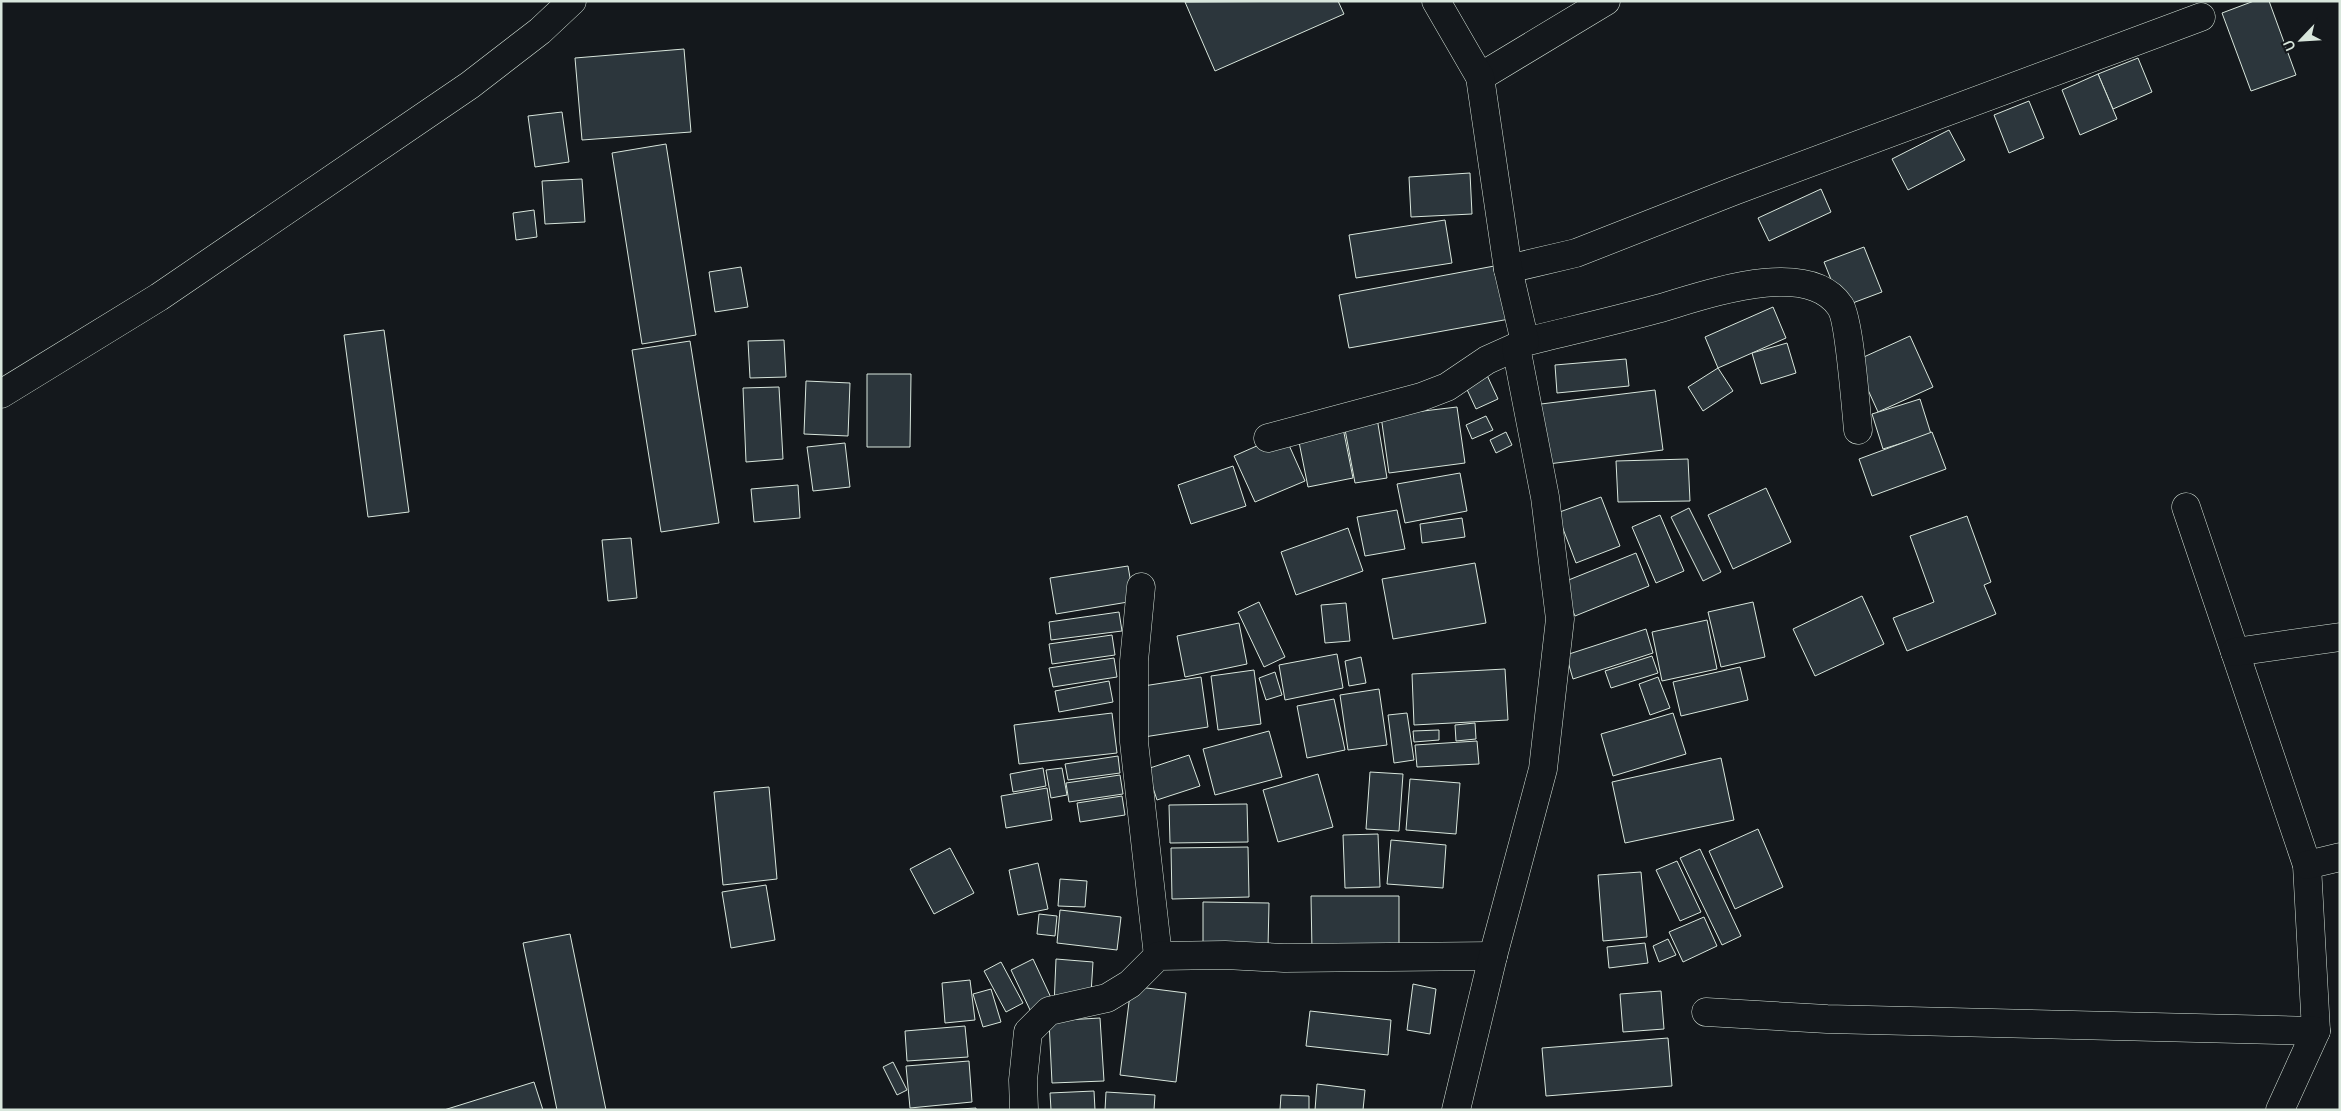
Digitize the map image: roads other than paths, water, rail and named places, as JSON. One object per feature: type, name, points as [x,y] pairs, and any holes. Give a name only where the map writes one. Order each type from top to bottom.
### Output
[{"type":"street","points":[[1,394],[159,297],[453,96],[540,31],[572,1]]},
{"type":"street","points":[[1436,1],[1480,77],[1508,269],[1546,497],[1560,619],[1543,769],[1493,956],[1456,1110]]},
{"type":"street","points":[[1480,77],[1606,1]]},
{"type":"street","points":[[1508,269],[1576,253],[1734,191],[2201,17]]},
{"type":"street","points":[[1268,438],[1421,397],[1447,387],[1488,360],[1520,345],[1658,309],[1724,289],[1767,282],[1809,284],[1828,292],[1842,307],[1858,430]]},
{"type":"street","points":[[2186,507],[2307,865],[2316,1031],[2280,1110]]},
{"type":"street","points":[[1141,587],[1134,661],[1134,742],[1158,956]]},
{"type":"street","points":[[2235,652],[2340,637]]},
{"type":"street","points":[[2307,865],[2340,857]]},
{"type":"street","points":[[1024,1110],[1023,1080],[1028,1032],[1049,1011],[1107,998],[1130,984],[1158,956],[1224,955],[1284,958],[1493,956]]},
{"type":"street","points":[[1706,1012],[1827,1019],[2316,1031]]}]
